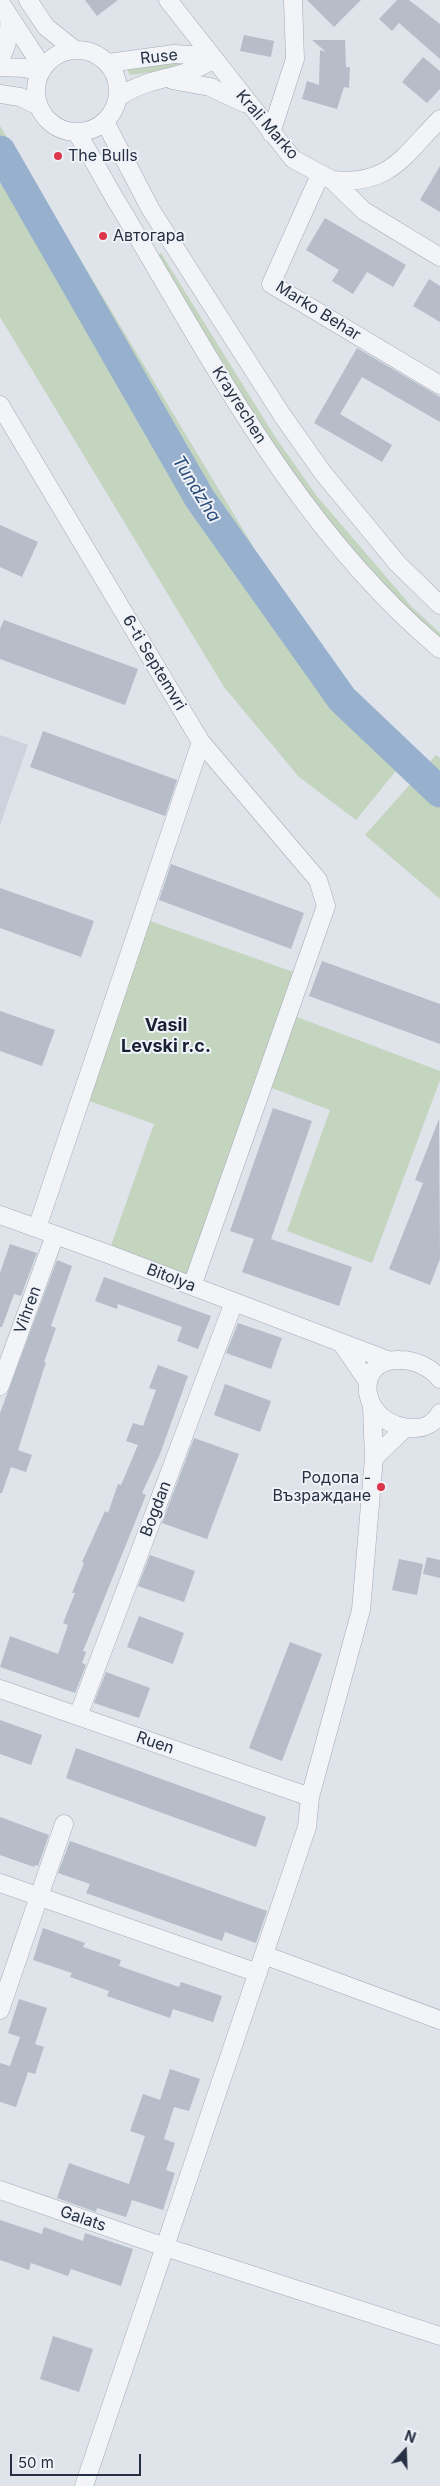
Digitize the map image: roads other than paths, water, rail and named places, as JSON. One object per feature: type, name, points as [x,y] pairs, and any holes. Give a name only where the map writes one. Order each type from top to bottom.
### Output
[{"type":"street","points":[[28,0],[46,27],[74,50]]},
{"type":"street","name":"Krali Marko","points":[[168,0],[248,105],[293,159],[326,178],[364,211],[440,257]]},
{"type":"street","points":[[271,133],[295,60],[294,0]]},
{"type":"street","points":[[4,9],[42,70]]},
{"type":"street","points":[[0,59],[7,47],[10,33],[4,9]]},
{"type":"street","points":[[74,50],[90,52],[108,63],[118,83],[118,97],[112,114],[105,122],[96,128],[76,132],[58,128],[50,122],[39,106],[37,83],[42,70],[58,54],[74,50]]},
{"type":"street","name":"Ruse","points":[[108,63],[174,54],[211,57]]},
{"type":"street","name":"Ruse","points":[[118,97],[132,88],[151,81],[199,70],[211,57]]},
{"type":"street","points":[[0,67],[42,70]]},
{"type":"street","points":[[151,81],[173,80],[210,87],[248,105]]},
{"type":"street","points":[[2,94],[20,97],[39,106]]},
{"type":"street","points":[[326,178],[352,182],[368,180],[387,172],[440,119]]},
{"type":"street","name":"Krayrechen","points":[[105,122],[151,210],[323,474],[397,563],[440,604]]},
{"type":"street","name":"Krayrechen","points":[[76,132],[246,418],[294,488],[356,567],[419,632],[440,649]]},
{"type":"street","name":"Marko Behar","points":[[326,178],[271,284],[440,385]]},
{"type":"street","name":"6-ti Septemvri","points":[[0,405],[201,742],[318,880],[326,906],[192,1286]]},
{"type":"street","points":[[37,1228],[201,742]]},
{"type":"street","name":"Bitolya","points":[[0,1215],[342,1344],[388,1360],[406,1360],[426,1367],[439,1377]]},
{"type":"street","name":"Vihren","points":[[0,1386],[56,1235]]},
{"type":"street","name":"Bogdan","points":[[78,1716],[234,1302]]},
{"type":"street","points":[[84,2486],[306,1827],[310,1797],[361,1610],[374,1458],[372,1407],[368,1382],[342,1344]]},
{"type":"street","points":[[368,1382],[371,1373],[378,1365],[388,1360]]},
{"type":"street","points":[[372,1407],[386,1421],[405,1428],[425,1426],[439,1415]]},
{"type":"street","points":[[374,1458],[405,1428]]},
{"type":"street","name":"Ruen","points":[[0,1689],[310,1797]]},
{"type":"street","points":[[0,2010],[64,1824]]},
{"type":"street","points":[[0,1883],[258,1974]]},
{"type":"street","points":[[264,1955],[440,2020]]},
{"type":"street","name":"Galats","points":[[0,2190],[165,2247],[440,2336]]},
{"type":"waterway","name":"Tundzha","points":[[0,151],[200,499],[342,699],[440,792]]},
{"type":"place","name":"The Bulls","points":[[58,156]]},
{"type":"place","name":"Автогара","points":[[103,236]]},
{"type":"place","name":"Родопа - Възраждане","points":[[381,1487]]},
{"type":"district","name":"Vasil Levski r.c.","points":[[166,1036]]}]
